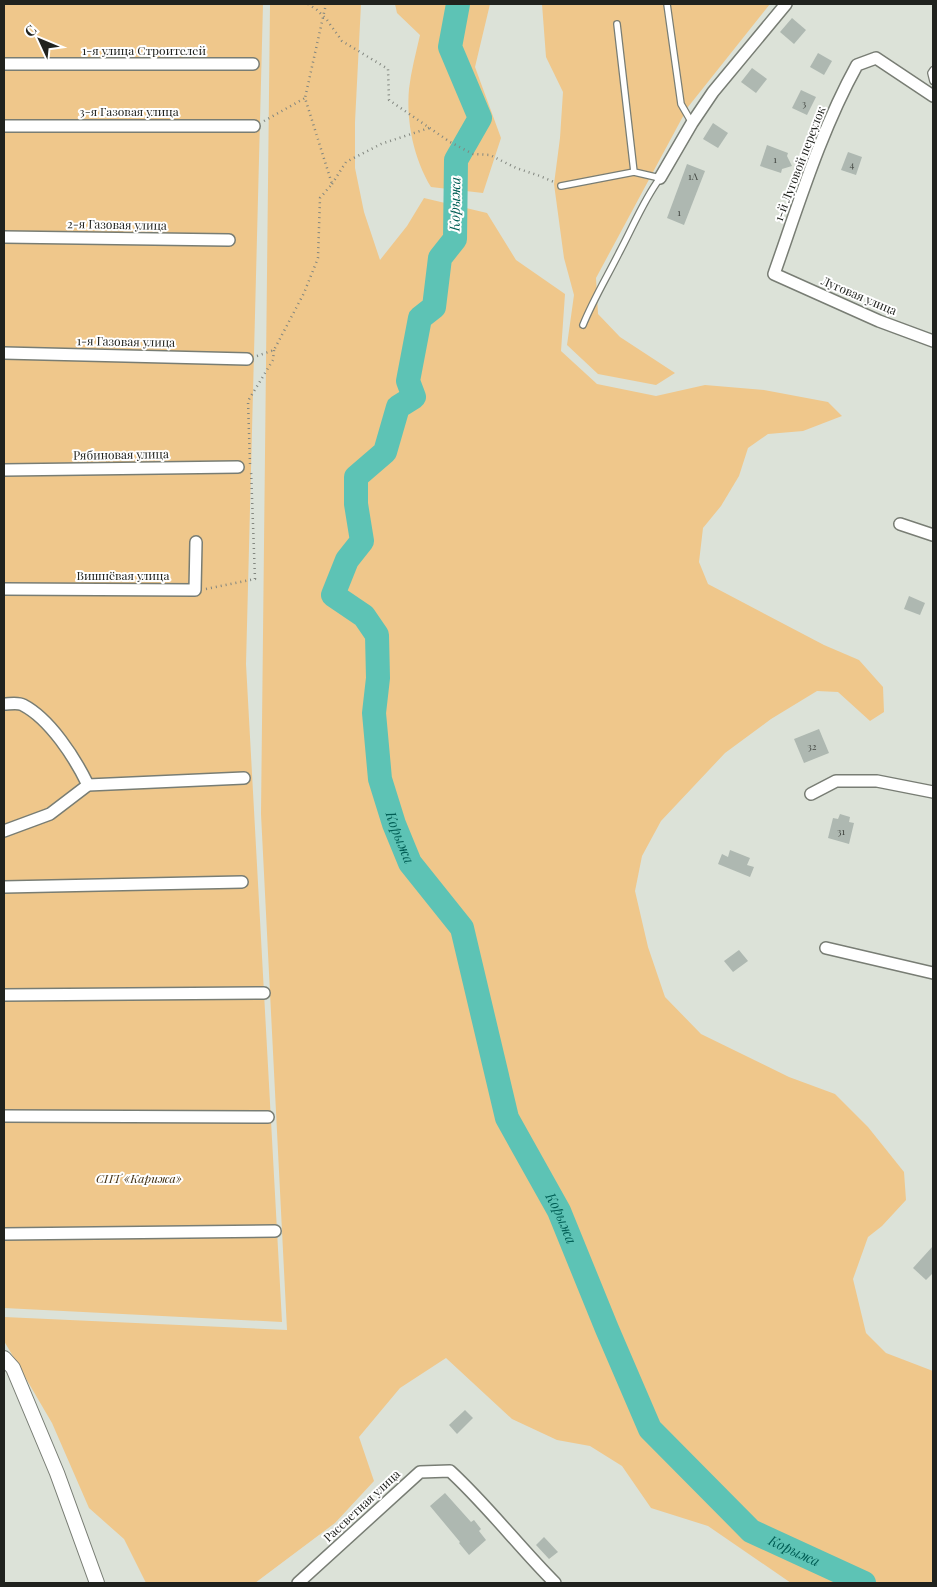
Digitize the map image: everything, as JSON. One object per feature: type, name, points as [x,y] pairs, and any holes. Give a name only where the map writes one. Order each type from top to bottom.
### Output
[{"type":"street","points":[[660,178],[692,123],[713,92],[786,4]]},
{"type":"street","name":"1-й Луговой переулок","points":[[774,274],[818,149],[846,84],[858,65],[876,58],[933,96]]},
{"type":"street","name":"1-я улица Строителей","points":[[4,64],[253,64]]},
{"type":"street","name":"3-я Газовая улица","points":[[4,126],[254,126]]},
{"type":"street","name":"2-я Газовая улица","points":[[4,237],[229,240]]},
{"type":"street","name":"Луговая улица","points":[[774,274],[879,321],[933,341]]},
{"type":"street","name":"1-я Газовая улица","points":[[4,353],[247,359]]},
{"type":"street","name":"Рябиновая улица","points":[[4,470],[238,467]]},
{"type":"street","points":[[900,524],[933,535]]},
{"type":"street","name":"Вишнёвая улица","points":[[4,589],[195,590],[196,542]]},
{"type":"street","points":[[4,704],[21,704],[44,720],[71,754],[88,785]]},
{"type":"street","points":[[4,831],[50,814],[88,785],[244,778]]},
{"type":"street","points":[[811,794],[836,781],[877,781],[933,792]]},
{"type":"street","points":[[4,887],[242,882]]},
{"type":"street","points":[[826,948],[933,973]]},
{"type":"street","points":[[4,995],[264,993]]},
{"type":"street","points":[[4,1116],[268,1118]]},
{"type":"street","points":[[4,1234],[275,1231]]},
{"type":"street","points":[[4,1358],[13,1368],[57,1473],[97,1583]]},
{"type":"street","name":"Рассветная улица","points":[[298,1583],[420,1472],[450,1471],[477,1496],[525,1553],[555,1583]]},
{"type":"lane","points":[[667,4],[681,104],[692,123]]},
{"type":"lane","points":[[617,24],[634,172]]},
{"type":"lane","points":[[933,70],[931,73],[933,81]]},
{"type":"lane","points":[[562,186],[634,172],[660,178],[648,194],[594,298],[583,325]]},
{"type":"path","points":[[308,4],[322,16],[342,42],[388,68],[389,100],[450,142],[472,154],[490,155],[516,168],[562,186]]},
{"type":"path","points":[[326,4],[305,98],[332,184]]},
{"type":"path","points":[[254,126],[305,98]]},
{"type":"path","points":[[206,589],[255,579],[248,401],[273,360],[274,350],[304,293],[318,258],[320,198],[332,184],[346,162],[382,144],[430,128]]},
{"type":"path","points":[[247,359],[274,350]]},
{"type":"green space","name":"СНТ «Карижа»","points":[[4,4],[263,4],[246,664],[282,1322],[4,1308]]},
{"type":"green space","points":[[270,4],[361,4],[355,122],[355,168],[364,212],[380,260],[407,226],[424,198],[487,213],[516,260],[565,294],[561,351],[597,384],[656,396],[705,385],[764,390],[828,402],[842,416],[803,431],[768,434],[748,448],[739,476],[721,506],[703,528],[699,562],[708,584],[824,645],[859,660],[883,687],[884,712],[870,721],[838,692],[817,691],[771,719],[725,753],[661,821],[642,856],[635,891],[648,947],[665,997],[701,1034],[789,1077],[835,1094],[868,1127],[904,1172],[906,1200],[882,1226],[868,1237],[853,1279],[866,1333],[886,1353],[933,1371],[933,1583],[791,1583],[708,1526],[651,1508],[622,1466],[590,1446],[557,1440],[512,1419],[446,1358],[400,1388],[359,1437],[374,1481],[335,1523],[255,1583],[146,1583],[124,1539],[89,1508],[52,1423],[4,1341],[4,1317],[287,1330],[261,814]]},
{"type":"green space","points":[[395,4],[490,4],[475,67],[501,138],[483,193],[431,187],[425,176],[412,140],[408,102],[410,82],[420,35],[397,13]]},
{"type":"green space","points":[[542,4],[770,4],[688,107],[596,278],[598,314],[620,337],[675,373],[656,385],[598,374],[567,345],[574,295],[564,258],[554,184],[563,92],[546,57]]},
{"type":"building","points":[[792,18],[806,30],[794,44],[780,32]]},
{"type":"building","points":[[818,53],[832,61],[824,75],[810,67]]},
{"type":"building","points":[[752,68],[767,79],[756,93],[741,82]]},
{"type":"building","points":[[801,90],[816,97],[807,115],[792,108]]},
{"type":"building","points":[[713,123],[728,133],[718,148],[703,139]]},
{"type":"building","points":[[767,145],[788,153],[787,156],[792,166],[782,169],[781,173],[760,166]]},
{"type":"building","points":[[848,152],[862,157],[856,175],[841,170]]},
{"type":"building","points":[[687,164],[705,171],[684,225],[667,218]]},
{"type":"building","points":[[909,596],[925,603],[920,615],[904,609]]},
{"type":"building","points":[[819,729],[829,753],[804,763],[794,739]]},
{"type":"building","points":[[840,814],[850,817],[849,822],[854,823],[849,844],[828,838],[833,818],[838,819]]},
{"type":"building","points":[[730,850],[750,858],[747,865],[754,867],[750,877],[718,864],[722,854],[728,857]]},
{"type":"building","points":[[739,950],[748,961],[733,972],[724,961]]},
{"type":"building","points":[[933,1246],[933,1273],[926,1280],[913,1268]]},
{"type":"building","points":[[465,1410],[473,1418],[457,1434],[449,1425]]},
{"type":"building","points":[[445,1493],[471,1522],[474,1520],[486,1540],[469,1555],[430,1506]]},
{"type":"building","points":[[544,1537],[558,1552],[549,1559],[536,1545]]},
{"type":"waterway","name":"Корыжа","points":[[458,4],[450,47],[480,118],[456,160],[455,239],[440,258],[434,307],[420,318],[408,381],[414,397],[398,407],[385,452],[356,477],[356,504],[362,541],[347,560],[333,595],[364,616],[377,635],[378,678],[374,713],[380,779],[394,824],[410,863],[462,928],[507,1118],[559,1211],[650,1429],[751,1531],[864,1583]]}]
